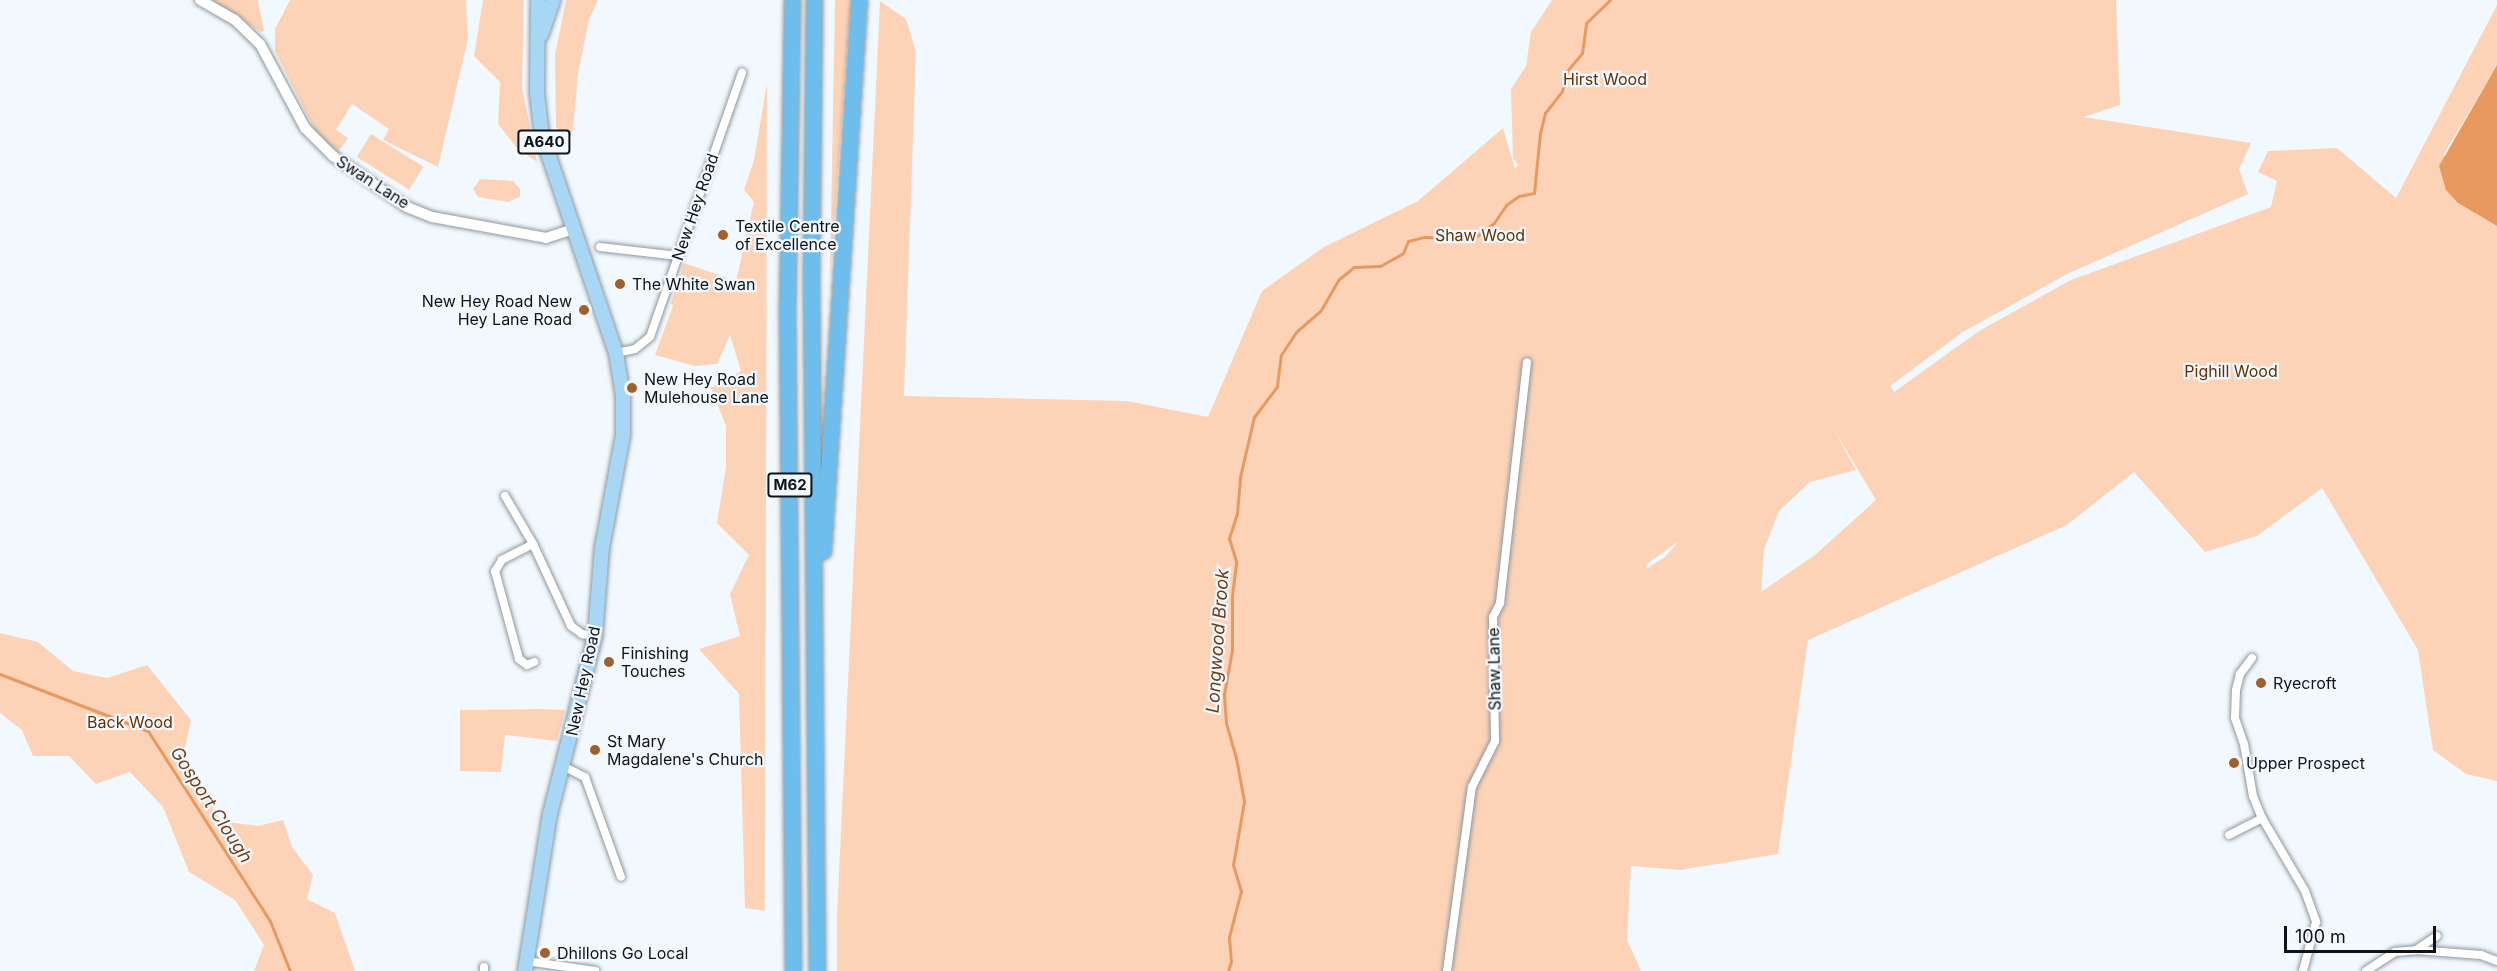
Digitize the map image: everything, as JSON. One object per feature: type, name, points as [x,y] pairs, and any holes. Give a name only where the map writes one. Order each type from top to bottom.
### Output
[{"type":"highway","points":[[782,0],[788,150]]},
{"type":"highway","name":"M62","points":[[792,0],[787,302],[793,971]]},
{"type":"highway","name":"M62","points":[[814,0],[811,274],[817,971]]},
{"type":"highway","points":[[815,678],[859,0]]},
{"type":"main road","name":"New Hey Road","points":[[525,966],[542,858],[562,766],[595,636],[602,548],[623,435],[623,396],[616,353],[542,136],[537,93],[538,0]]},
{"type":"main road","name":"New Hey Road","points":[[537,50],[553,0]]},
{"type":"street","name":"Swan Lane","points":[[200,0],[235,20],[249,31],[264,49],[305,128],[349,168],[407,207],[432,217],[546,238],[574,229]]},
{"type":"street","name":"New Hey Road","points":[[616,353],[635,349],[650,337],[742,73]]},
{"type":"street","points":[[600,247],[678,256]]},
{"type":"street","name":"Shaw Lane","points":[[1447,971],[1472,787],[1495,741],[1493,617],[1500,603],[1527,363]]},
{"type":"street","points":[[505,496],[533,544],[572,626],[582,634],[595,636]]},
{"type":"street","points":[[533,544],[502,560],[495,571],[519,659],[527,664],[534,662]]},
{"type":"street","points":[[2252,658],[2240,674],[2233,705],[2244,744],[2247,774],[2262,818],[2296,872],[2316,922],[2303,971]]},
{"type":"street","points":[[562,766],[585,777],[621,877]]},
{"type":"street","points":[[2229,835],[2262,818]]},
{"type":"street","points":[[2416,950],[2437,936]]},
{"type":"street","points":[[2366,971],[2395,952],[2416,950],[2481,955],[2497,961]]},
{"type":"street","points":[[525,966],[595,971]]},
{"type":"green space","points":[[212,0],[258,0],[264,31],[261,32]]},
{"type":"green space","points":[[290,0],[466,0],[468,39],[438,167],[383,140],[389,129],[352,104],[336,130],[348,138],[338,152],[318,136],[275,51],[275,29]]},
{"type":"green space","points":[[483,0],[524,0],[522,87],[537,162],[516,147],[498,124],[500,82],[474,56]]},
{"type":"green space","points":[[566,0],[598,0],[589,20],[578,74],[573,130],[567,146],[556,127],[555,55]]},
{"type":"green space","points":[[835,0],[851,0],[830,276]]},
{"type":"green space","points":[[1552,0],[2116,0],[2120,105],[2084,117],[2251,143],[2239,169],[2248,194],[2067,274],[1963,332],[1890,386],[1894,392],[1979,331],[2071,280],[2271,207],[2277,181],[2258,172],[2268,151],[2337,148],[2396,198],[2497,5],[2497,65],[2444,154],[2458,203],[2497,226],[2497,781],[2466,774],[2433,750],[2418,650],[2322,488],[2257,536],[2205,552],[2134,472],[2067,525],[1808,640],[1778,854],[1680,870],[1631,866],[1627,940],[1641,971],[837,971],[837,916],[880,1],[906,19],[916,52],[904,396],[1127,401],[1208,417],[1262,291],[1324,247],[1418,201],[1503,128],[1515,169],[1518,165],[1513,158],[1511,89],[1526,66],[1531,32]],"holes":[[[1833,428],[1876,500],[1815,555],[1761,592],[1764,550],[1779,511],[1810,482],[1856,470]],[[1679,541],[1665,557],[1646,569],[1647,564]]]},
{"type":"green space","points":[[767,83],[765,911],[745,908],[739,694],[699,649],[740,636],[730,594],[749,555],[717,523],[726,467],[726,426],[711,388],[741,371],[730,335],[717,364],[695,366],[655,355],[673,306],[671,303],[684,263],[736,281],[754,202],[744,190],[754,160]]},
{"type":"green space","points":[[371,134],[424,167],[409,190],[357,157]]},
{"type":"green space","points":[[480,179],[513,181],[520,189],[520,197],[508,202],[478,197],[473,189]]},
{"type":"green space","name":"Back Wood","points":[[0,633],[38,642],[73,671],[107,678],[147,665],[191,720],[183,758],[221,821],[258,826],[283,820],[292,847],[313,875],[307,899],[335,913],[355,971],[254,971],[264,945],[235,900],[189,872],[163,807],[130,772],[96,784],[69,756],[33,756],[22,730],[0,713]]},
{"type":"green space","points":[[460,710],[565,710],[557,741],[505,735],[501,772],[460,771]]},
{"type":"shaded area","points":[[2497,65],[2497,226],[2458,203],[2446,190],[2439,166]]},
{"type":"waterway","name":"Longwood Brook","points":[[1228,971],[1231,961],[1229,937],[1241,891],[1233,865],[1244,801],[1236,758],[1226,723],[1224,694],[1232,650],[1232,596],[1236,561],[1229,538],[1237,513],[1240,477],[1254,417],[1277,386],[1281,355],[1296,332],[1321,310],[1338,280],[1354,267],[1380,266],[1403,253],[1408,241],[1424,237],[1474,238],[1494,223],[1506,205],[1519,196],[1534,193],[1540,133],[1545,113],[1562,91],[1567,71],[1582,53],[1586,23],[1610,0]]},
{"type":"waterway","name":"Gosport Clough","points":[[0,674],[148,731],[270,921],[290,971]]},
{"type":"place","name":"Textile Centre of Excellence","points":[[723,235]]},
{"type":"place","name":"The White Swan","points":[[620,284]]},
{"type":"place","name":"New Hey Road New Hey Lane Road","points":[[584,310]]},
{"type":"place","name":"New Hey Road Mulehouse Lane","points":[[632,388]]},
{"type":"place","name":"Finishing Touches","points":[[609,662]]},
{"type":"place","name":"Ryecroft","points":[[2261,683]]},
{"type":"place","name":"St Mary Magdalene's Church","points":[[595,750]]},
{"type":"place","name":"Upper Prospect","points":[[2234,763]]},
{"type":"place","name":"Dhillons Go Local","points":[[545,953]]},
{"type":"park label","name":"Hirst Wood","points":[[1605,79]]},
{"type":"park label","name":"Shaw Wood","points":[[1480,235]]},
{"type":"park label","name":"Pighill Wood","points":[[2231,371]]}]
